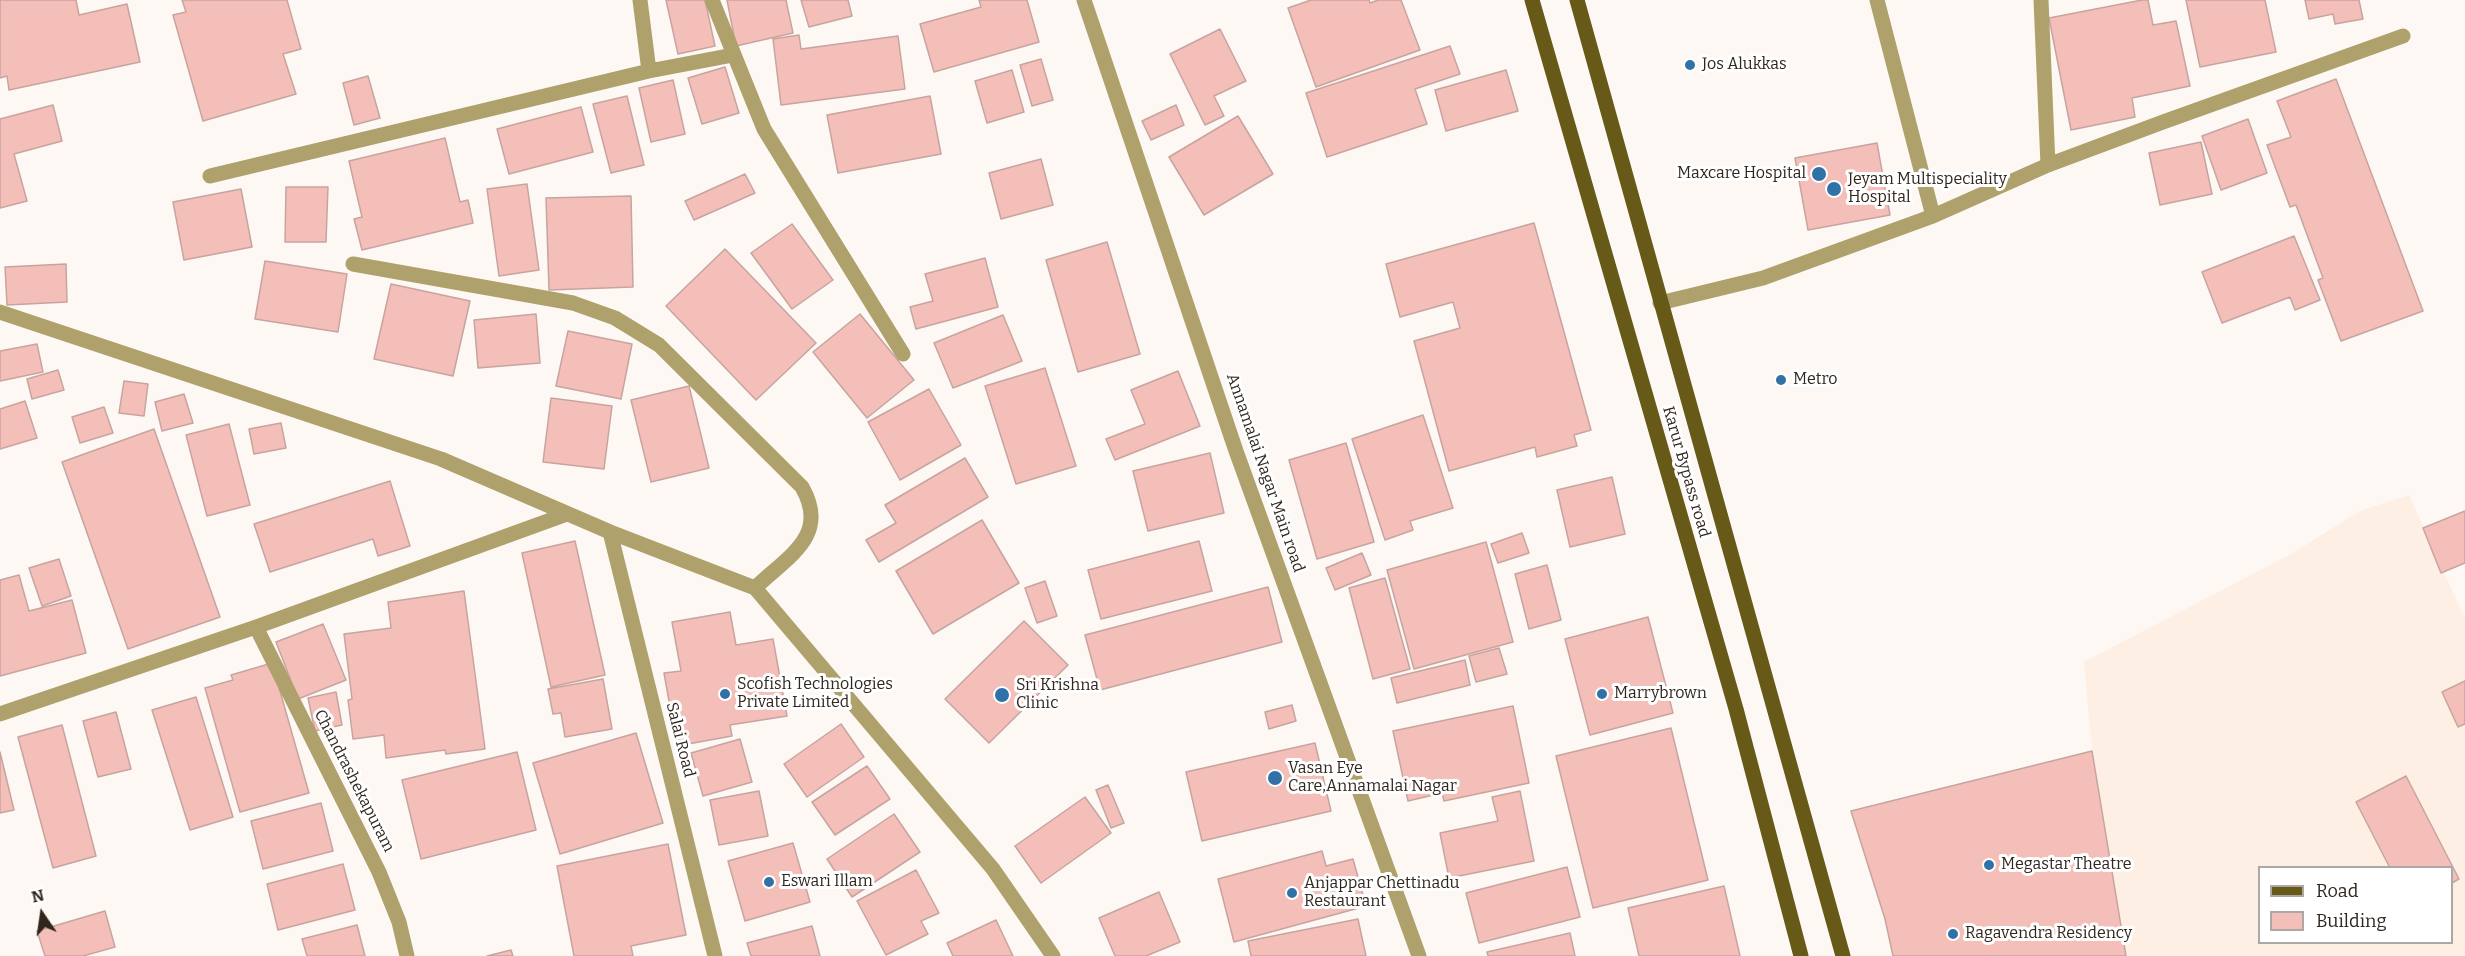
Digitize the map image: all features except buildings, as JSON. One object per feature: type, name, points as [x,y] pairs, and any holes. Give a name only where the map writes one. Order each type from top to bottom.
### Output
[{"type":"main road","name":"Karur Bypass road","points":[[1532,0],[1736,710],[1801,956]]},
{"type":"main road","name":"Karur Bypass road","points":[[1577,0],[1843,956]]},
{"type":"street","points":[[640,0],[650,71]]},
{"type":"street","points":[[712,0],[764,129],[903,354]]},
{"type":"street","name":"Annamalai Nagar Main road","points":[[1084,0],[1236,451],[1419,956]]},
{"type":"street","points":[[1877,0],[1934,216]]},
{"type":"street","points":[[2042,0],[2048,165]]},
{"type":"street","points":[[1660,303],[1763,278],[1934,216],[2048,165],[2403,36]]},
{"type":"street","points":[[210,176],[650,71],[733,55]]},
{"type":"street","points":[[353,264],[573,303],[615,318],[659,345],[802,487],[810,501],[813,514],[808,536],[755,588]]},
{"type":"street","points":[[0,312],[441,459],[610,532],[755,588],[993,869],[1053,956]]},
{"type":"street","points":[[0,714],[256,627],[567,514]]},
{"type":"street","name":"Salai Road","points":[[610,532],[715,956]]},
{"type":"street","name":"Chandrashekapuram","points":[[256,627],[379,872],[399,922],[407,956]]},
{"type":"shaded area","points":[[2409,495],[2465,619],[2465,956],[2126,956],[2092,751],[2084,662],[2291,554],[2360,511]]},
{"type":"place","name":"Jos Alukkas","points":[[1690,65]]},
{"type":"place","name":"Maxcare Hospital","points":[[1819,174]]},
{"type":"place","name":"Jeyam Multispeciality Hospital","points":[[1834,189]]},
{"type":"place","name":"Metro","points":[[1781,380]]},
{"type":"place","name":"Scofish Technologies Private Limited","points":[[725,694]]},
{"type":"place","name":"Marrybrown","points":[[1602,694]]},
{"type":"place","name":"Sri Krishna Clinic","points":[[1002,695]]},
{"type":"place","name":"Vasan Eye Care,Annamalai Nagar","points":[[1275,778]]},
{"type":"place","name":"Megastar Theatre","points":[[1989,865]]},
{"type":"place","name":"Eswari Illam","points":[[769,882]]},
{"type":"place","name":"Anjappar Chettinadu Restaurant","points":[[1292,893]]},
{"type":"place","name":"Ragavendra Residency","points":[[1953,934]]}]
